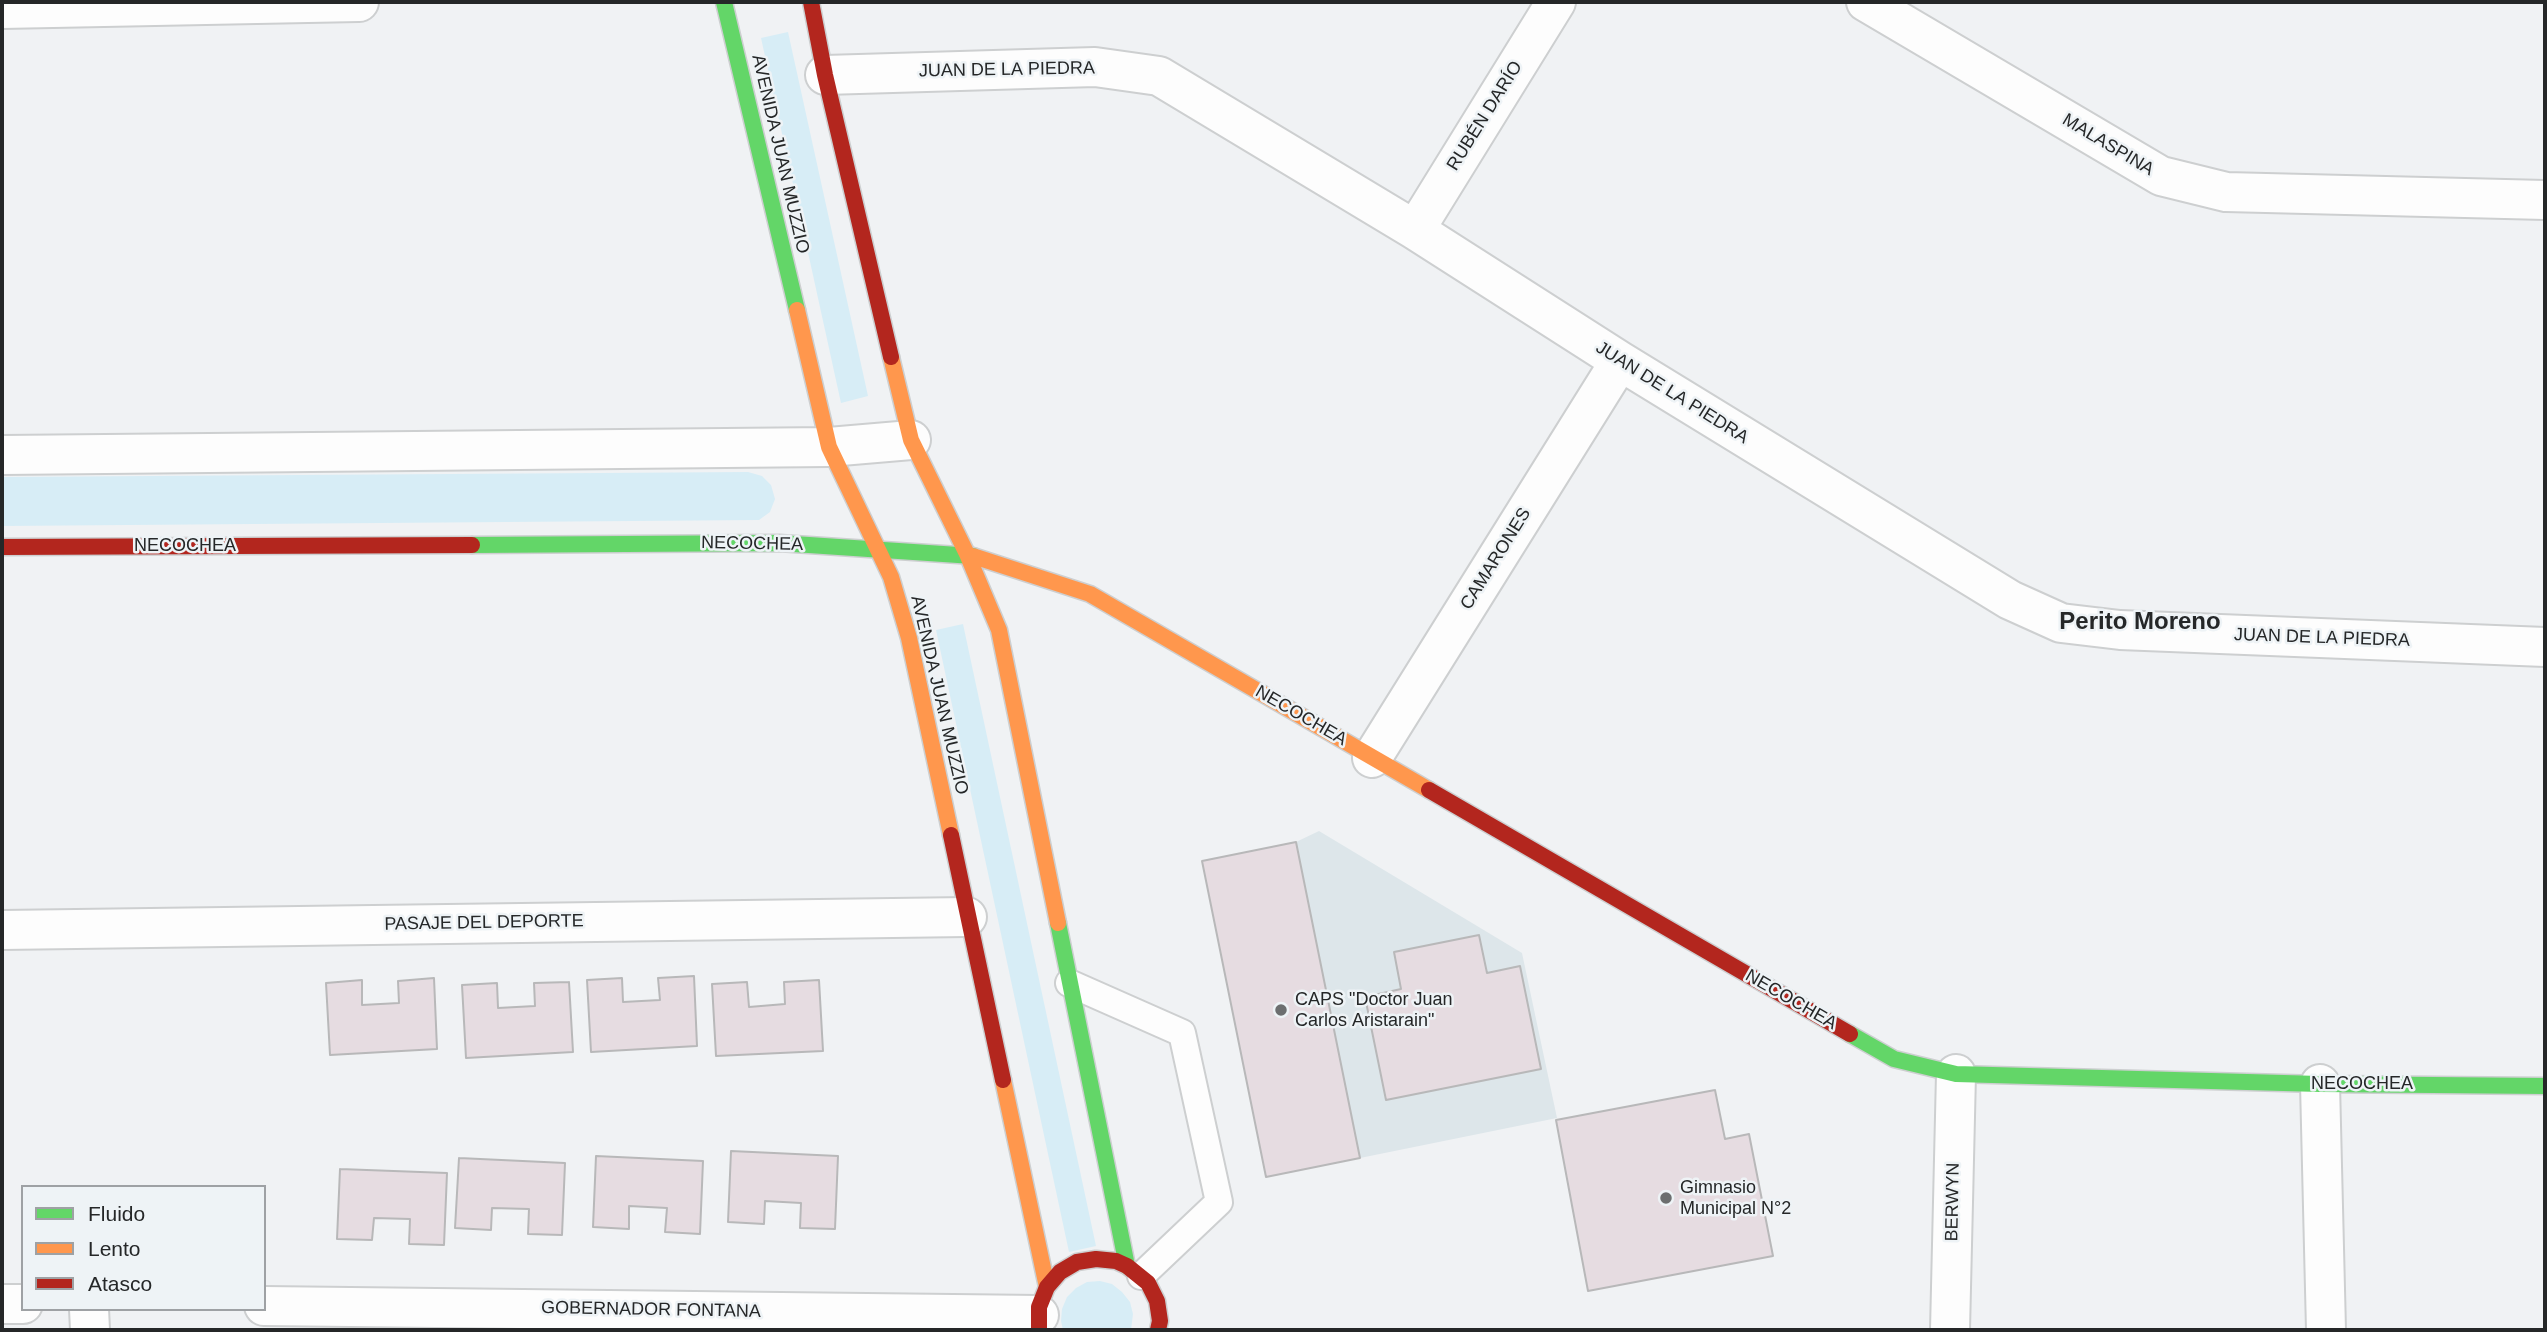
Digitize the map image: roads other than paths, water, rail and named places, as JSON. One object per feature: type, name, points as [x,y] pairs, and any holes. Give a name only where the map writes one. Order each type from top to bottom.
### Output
[{"type":"main road","name":"AVENIDA JUAN MUZZIO","points":[[724,2],[829,447],[891,577],[909,638],[967,917],[1042,1311]]},
{"type":"main road","points":[[811,2],[825,75],[911,440],[967,554],[999,630],[1069,983],[1134,1271]]},
{"type":"main road","name":"NECOCHEA","points":[[2,547],[779,543],[967,554],[1090,594],[1894,1059],[1956,1074],[2319,1084],[2545,1086]]},
{"type":"main road","points":[[1042,1311],[1060,1272],[1077,1262],[1096,1259],[1116,1261],[1134,1271],[1157,1301],[1160,1321],[1158,1330]]},
{"type":"street","points":[[2,9],[359,2]]},
{"type":"street","name":"RUBÉN DARÍO","points":[[1415,230],[1556,2]]},
{"type":"street","name":"MALASPINA","points":[[1876,4],[2161,176],[2226,192],[2545,200]]},
{"type":"street","name":"JUAN DE LA PIEDRA","points":[[825,75],[1095,66],[1159,76],[1415,230],[1619,361],[2010,600],[2061,623],[2134,630],[2545,647]]},
{"type":"street","name":"CAMARONES","points":[[1372,758],[1619,361]]},
{"type":"street","points":[[2,455],[829,447],[911,440]]},
{"type":"street","name":"PASAJE DEL DEPORTE","points":[[2,930],[967,917]]},
{"type":"street","name":"BERWYN","points":[[1950,1330],[1956,1074]]},
{"type":"street","points":[[2319,1084],[2326,1330]]},
{"type":"street","points":[[2,1304],[21,1304]]},
{"type":"street","name":"GOBERNADOR FONTANA","points":[[266,1306],[778,1321],[1042,1311]]},
{"type":"street","points":[[89,1311],[90,1330]]},
{"type":"lane","points":[[1069,983],[1182,1033],[1219,1202],[1134,1271]]},
{"type":"place","name":"CAPS \"Doctor Juan Carlos Aristarain\"","points":[[1281,1010]]},
{"type":"place","name":"Gimnasio Municipal N°2","points":[[1666,1198]]},
{"type":"district","name":"Perito Moreno","points":[[2140,622]]}]
